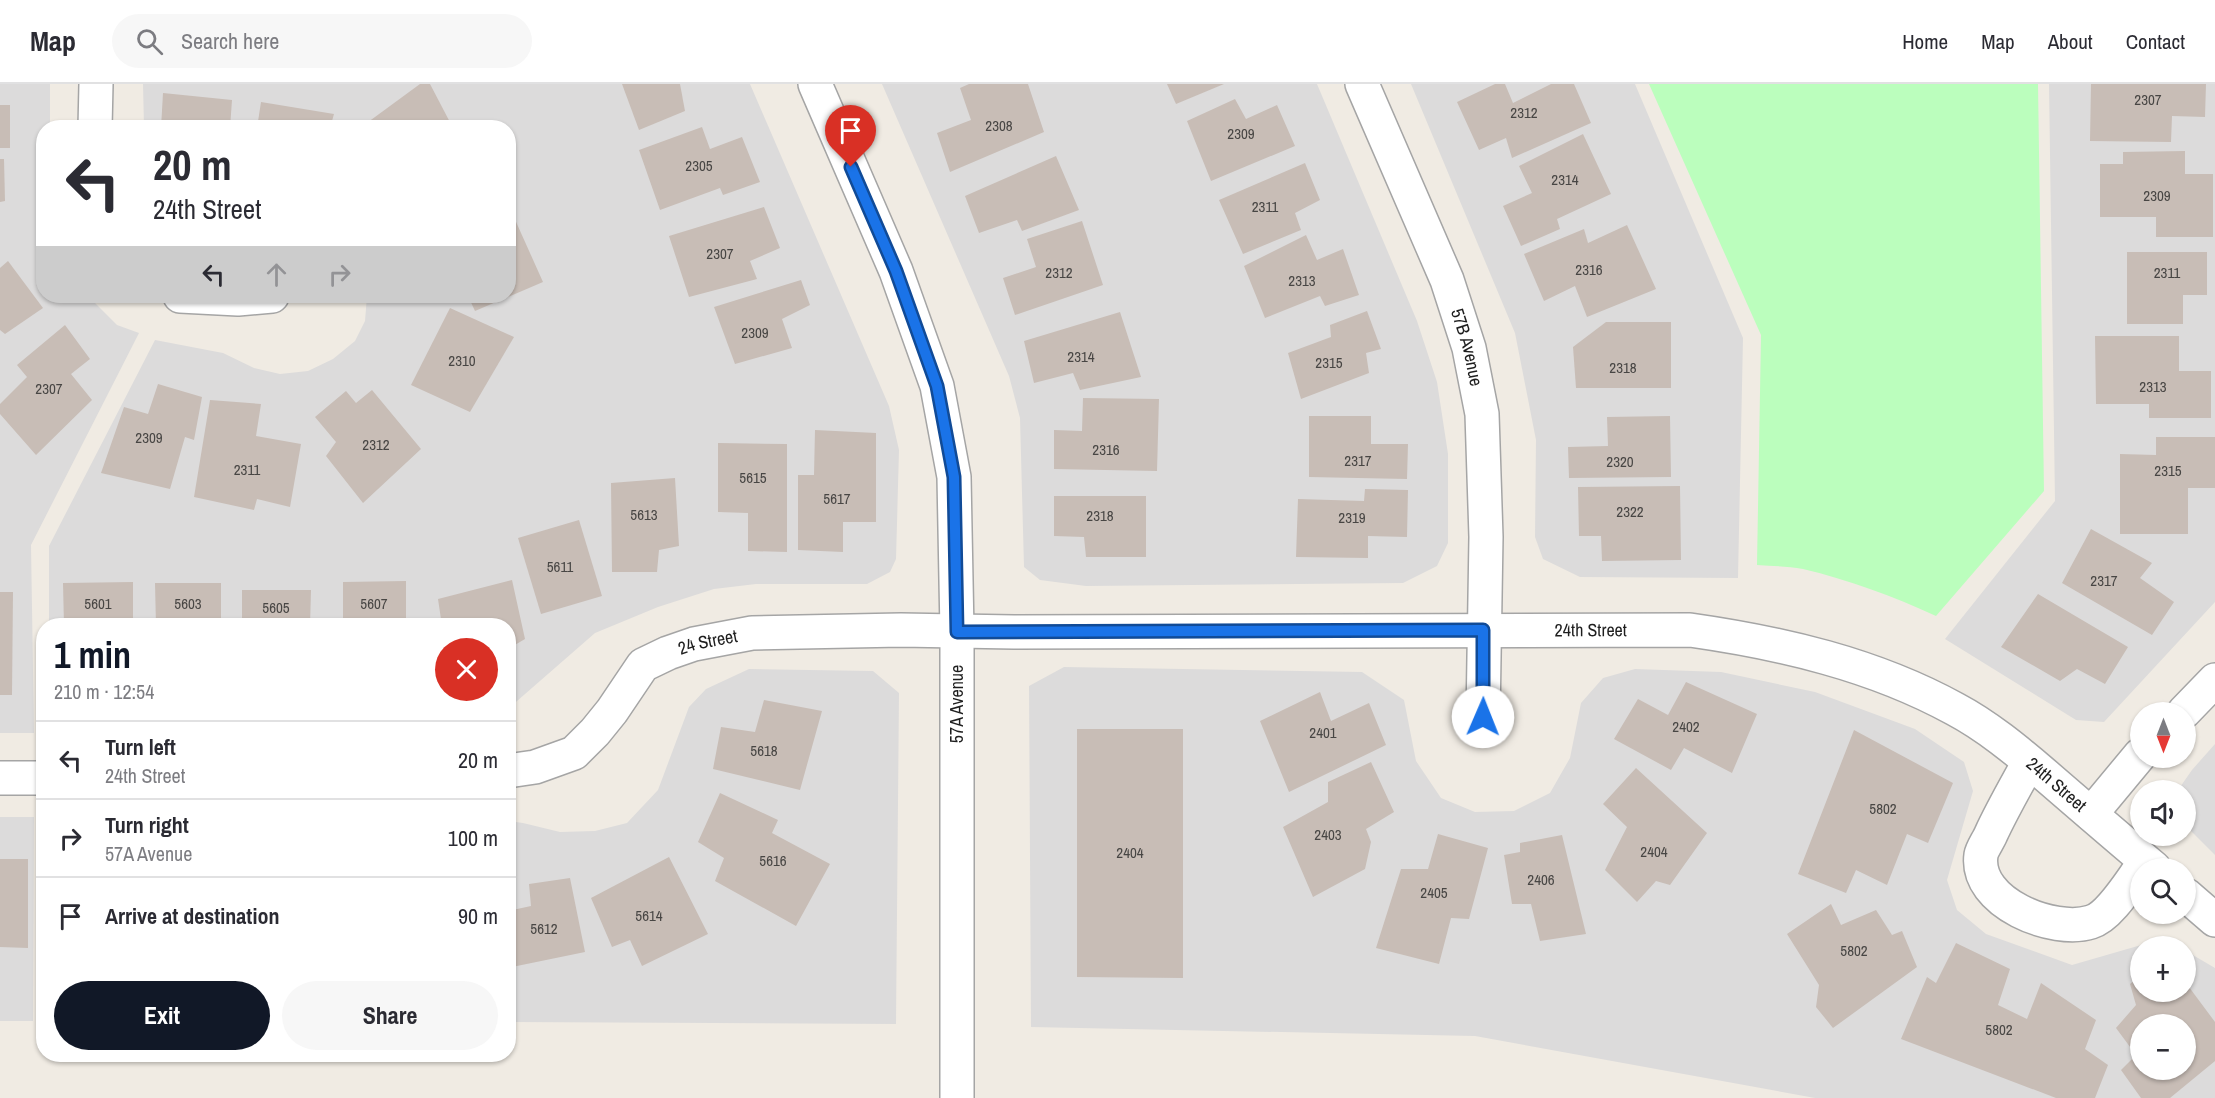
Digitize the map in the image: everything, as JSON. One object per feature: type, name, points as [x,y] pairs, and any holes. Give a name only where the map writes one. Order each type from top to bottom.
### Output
[{"type":"street","points":[[95,120],[96,84]]},
{"type":"street","name":"57A Avenue","points":[[815,84],[896,271],[937,386],[954,477],[957,632],[957,1098]]},
{"type":"street","name":"57B Avenue","points":[[1362,84],[1447,280],[1469,348],[1482,414],[1486,537],[1483,717]]},
{"type":"street","name":"24 Street","points":[[516,770],[535,768],[574,753],[612,711],[643,665],[694,644],[752,633],[901,630],[957,632]]},
{"type":"street","name":"24th Street","points":[[957,632],[1690,630],[1745,638],[1873,672],[1955,709],[1996,736],[2029,762],[2091,814],[2136,858]]},
{"type":"street","points":[[2194,702],[2215,680]]},
{"type":"street","points":[[2029,762],[1981,855],[1983,873],[1996,894],[2027,915],[2070,926],[2094,922],[2113,905],[2130,885]]},
{"type":"street","points":[[2091,814],[2130,767]]},
{"type":"street","points":[[0,778],[36,778]]},
{"type":"street","points":[[2196,904],[2215,920]]},
{"type":"shaded area","points":[[0,84],[50,84],[50,120],[36,120],[36,303],[95,303],[117,325],[139,333],[31,545],[34,733],[0,733]]},
{"type":"shaded area","points":[[143,84],[750,84],[889,406],[899,450],[896,559],[890,572],[867,584],[756,584],[714,589],[658,607],[595,633],[516,702],[516,618],[49,618],[49,546],[155,340],[223,353],[254,368],[280,374],[308,371],[333,359],[355,341],[365,321],[366,303],[516,303],[516,120],[144,120]]},
{"type":"shaded area","points":[[882,84],[1317,84],[1417,321],[1437,382],[1448,454],[1448,543],[1437,566],[1403,583],[1086,586],[1040,580],[1024,567],[1020,418],[1009,376]]},
{"type":"shaded area","points":[[1411,84],[1635,84],[1743,338],[1738,578],[1580,577],[1543,559],[1535,537],[1536,440],[1515,333]]},
{"type":"shaded area","points":[[2049,84],[2215,84],[2215,602],[2104,722],[2076,720],[1945,639],[2055,501]]},
{"type":"shaded area","points":[[1064,667],[1362,672],[1404,700],[1416,761],[1441,798],[1475,812],[1514,811],[1550,793],[1570,758],[1581,703],[1603,678],[1635,669],[1721,672],[1815,692],[1915,729],[1964,762],[1973,791],[1947,880],[1957,910],[1986,934],[2072,965],[2130,948],[2130,1002],[2196,1002],[2196,957],[2215,968],[2215,1098],[1815,1098],[1475,1036],[1031,1027],[1029,686]]},
{"type":"shaded area","points":[[749,669],[873,671],[899,693],[896,1024],[516,1022],[516,822],[560,832],[595,831],[627,823],[658,790],[689,707],[706,689]]},
{"type":"shaded area","points":[[2215,744],[2215,855],[2196,836],[2196,780],[2185,780]]},
{"type":"shaded area","points":[[0,817],[34,817],[33,1021],[0,1021]]},
{"type":"green space","points":[[1649,84],[2038,84],[2044,491],[1936,616],[1887,595],[1820,573],[1797,568],[1757,565],[1761,335]]},
{"type":"building","points":[[420,84],[430,84],[449,120],[371,120]]},
{"type":"building","points":[[622,84],[680,84],[685,111],[639,130]]},
{"type":"building","points":[[969,84],[1028,84],[1044,132],[950,172],[937,133],[971,120],[960,88]]},
{"type":"building","points":[[1167,84],[1224,84],[1176,104]]},
{"type":"building","points":[[1495,84],[1505,84],[1513,103],[1551,84],[1574,84],[1591,123],[1512,158],[1506,138],[1479,150],[1457,102]]},
{"type":"building","points":[[2091,84],[2206,84],[2205,117],[2172,116],[2171,142],[2090,141]]},
{"type":"building","points":[[163,93],[232,100],[231,120],[161,120]]},
{"type":"building","points":[[1235,99],[1246,119],[1277,105],[1295,146],[1211,181],[1187,121]]},
{"type":"building","points":[[261,102],[334,114],[332,120],[258,120]]},
{"type":"building","points":[[0,105],[10,105],[10,148],[0,148]]},
{"type":"building","points":[[702,127],[710,149],[742,137],[760,182],[723,195],[720,188],[660,210],[639,150]]},
{"type":"building","points":[[1583,134],[1611,194],[1557,219],[1560,229],[1521,246],[1503,206],[1532,193],[1519,166]]},
{"type":"building","points":[[2185,151],[2185,174],[2213,174],[2213,237],[2156,237],[2156,217],[2100,217],[2100,164],[2123,164],[2123,152]]},
{"type":"building","points":[[1056,156],[1079,210],[1022,231],[1017,220],[979,233],[965,196]]},
{"type":"building","points":[[0,159],[4,159],[5,201],[0,202]]},
{"type":"building","points":[[1305,163],[1320,200],[1295,213],[1301,230],[1243,254],[1219,200]]},
{"type":"building","points":[[764,207],[780,248],[750,261],[757,279],[689,297],[669,236]]},
{"type":"building","points":[[1082,221],[1103,285],[1015,315],[1003,278],[1036,267],[1027,239]]},
{"type":"building","points":[[516,222],[543,282],[516,294]]},
{"type":"building","points":[[1627,225],[1656,289],[1587,317],[1575,286],[1544,301],[1524,254],[1584,229],[1588,243]]},
{"type":"building","points":[[1306,235],[1317,260],[1343,249],[1359,295],[1325,306],[1320,296],[1265,318],[1244,266]]},
{"type":"building","points":[[2127,252],[2207,252],[2207,295],[2183,295],[2183,324],[2127,324]]},
{"type":"building","points":[[8,261],[36,299],[36,303],[39,303],[43,308],[5,334],[0,330],[0,268]]},
{"type":"building","points":[[801,280],[810,305],[782,319],[792,348],[735,364],[714,307]]},
{"type":"building","points":[[471,303],[494,303],[475,311]]},
{"type":"building","points":[[450,308],[514,337],[470,412],[411,385]]},
{"type":"building","points":[[1367,311],[1381,349],[1366,353],[1369,373],[1301,399],[1288,353],[1331,337],[1330,325]]},
{"type":"building","points":[[1120,312],[1141,377],[1080,390],[1073,373],[1034,383],[1024,341]]},
{"type":"building","points":[[1606,322],[1671,322],[1671,388],[1576,388],[1573,347]]},
{"type":"building","points":[[65,325],[90,359],[71,374],[92,400],[36,455],[0,414],[0,404],[27,377],[17,365]]},
{"type":"building","points":[[2095,336],[2179,336],[2179,371],[2211,371],[2211,418],[2149,418],[2149,404],[2096,404]]},
{"type":"building","points":[[158,384],[202,397],[194,440],[185,437],[170,489],[101,473],[124,407],[148,414]]},
{"type":"building","points":[[372,390],[421,449],[363,503],[326,456],[336,442],[315,417],[346,391],[356,403]]},
{"type":"building","points":[[1083,398],[1159,399],[1157,471],[1054,469],[1054,430],[1082,431]]},
{"type":"building","points":[[210,400],[261,404],[256,436],[301,444],[290,507],[257,499],[254,510],[194,497]]},
{"type":"building","points":[[1309,416],[1371,416],[1371,444],[1408,444],[1407,479],[1309,477]]},
{"type":"building","points":[[1670,416],[1671,477],[1569,478],[1568,447],[1608,446],[1607,417]]},
{"type":"building","points":[[815,430],[876,433],[876,522],[843,522],[843,552],[798,550],[798,475],[814,475]]},
{"type":"building","points":[[2156,437],[2215,437],[2215,488],[2188,488],[2188,534],[2120,534],[2120,454],[2156,455]]},
{"type":"building","points":[[718,443],[787,444],[787,552],[748,551],[748,513],[718,512]]},
{"type":"building","points":[[675,478],[679,546],[659,550],[657,572],[612,572],[611,483]]},
{"type":"building","points":[[1680,486],[1681,560],[1602,561],[1601,536],[1579,536],[1578,487]]},
{"type":"building","points":[[1365,489],[1408,490],[1407,537],[1368,536],[1368,558],[1296,557],[1298,499],[1364,501]]},
{"type":"building","points":[[1054,496],[1146,496],[1146,557],[1086,557],[1084,537],[1054,536]]},
{"type":"building","points":[[579,520],[602,596],[541,614],[518,538]]},
{"type":"building","points":[[2091,529],[2152,563],[2140,578],[2174,602],[2152,635],[2062,583]]},
{"type":"building","points":[[512,580],[525,639],[516,644],[516,618],[441,618],[438,599]]},
{"type":"building","points":[[406,581],[406,618],[343,618],[343,582]]},
{"type":"building","points":[[133,582],[133,618],[64,618],[63,583]]},
{"type":"building","points":[[155,583],[221,583],[221,618],[156,618]]},
{"type":"building","points":[[242,590],[311,590],[310,618],[242,618]]},
{"type":"building","points":[[0,592],[13,592],[12,695],[0,695]]},
{"type":"building","points":[[2038,594],[2128,647],[2105,684],[2077,669],[2060,681],[2001,647]]},
{"type":"building","points":[[1686,682],[1757,714],[1732,773],[1684,748],[1671,770],[1614,739],[1638,699],[1668,715]]},
{"type":"building","points":[[1320,692],[1331,721],[1369,703],[1386,745],[1289,792],[1260,721]]},
{"type":"building","points":[[764,700],[822,711],[800,790],[713,769],[721,727],[755,732]]},
{"type":"building","points":[[1077,729],[1183,729],[1183,978],[1077,977]]},
{"type":"building","points":[[1854,730],[1953,783],[1928,843],[1907,834],[1887,885],[1856,870],[1846,893],[1798,874]]},
{"type":"building","points":[[1371,762],[1394,812],[1366,829],[1371,842],[1365,869],[1313,897],[1283,827],[1328,802],[1328,782]]},
{"type":"building","points":[[1636,768],[1707,833],[1670,885],[1656,881],[1637,902],[1605,870],[1627,827],[1603,804]]},
{"type":"building","points":[[720,793],[778,820],[772,833],[830,864],[796,926],[715,881],[724,858],[698,842]]},
{"type":"building","points":[[1438,834],[1488,848],[1469,919],[1451,918],[1439,964],[1376,948],[1401,869],[1428,869]]},
{"type":"building","points":[[1562,835],[1586,934],[1540,941],[1531,904],[1512,904],[1504,855],[1520,852],[1520,843]]},
{"type":"building","points":[[669,857],[708,934],[642,966],[630,940],[612,947],[591,898]]},
{"type":"building","points":[[0,859],[28,859],[28,948],[0,947]]},
{"type":"building","points":[[570,878],[585,952],[516,966],[516,909],[531,906],[529,884]]},
{"type":"building","points":[[1831,904],[1841,925],[1876,910],[1892,935],[1902,931],[1917,967],[1833,1028],[1816,1007],[1819,985],[1787,934]]},
{"type":"building","points":[[1956,943],[2010,969],[1998,1005],[2027,1019],[2041,983],[2096,1020],[2085,1049],[2108,1065],[2095,1098],[2056,1098],[1901,1039],[1927,977],[1936,983]]},
{"type":"building","points":[[2196,996],[2215,1022],[2215,1061],[2196,1077],[2196,1014],[2130,1014],[2130,1047],[2116,1028],[2136,1005],[2135,1002],[2196,1002]]},
{"type":"building","points":[[2130,1061],[2130,1080],[2192,1080],[2170,1098],[2141,1098],[2121,1070]]},
{"type":"route","points":[[851,167],[896,271],[937,386],[954,477],[957,632],[1483,630],[1483,717]]}]
